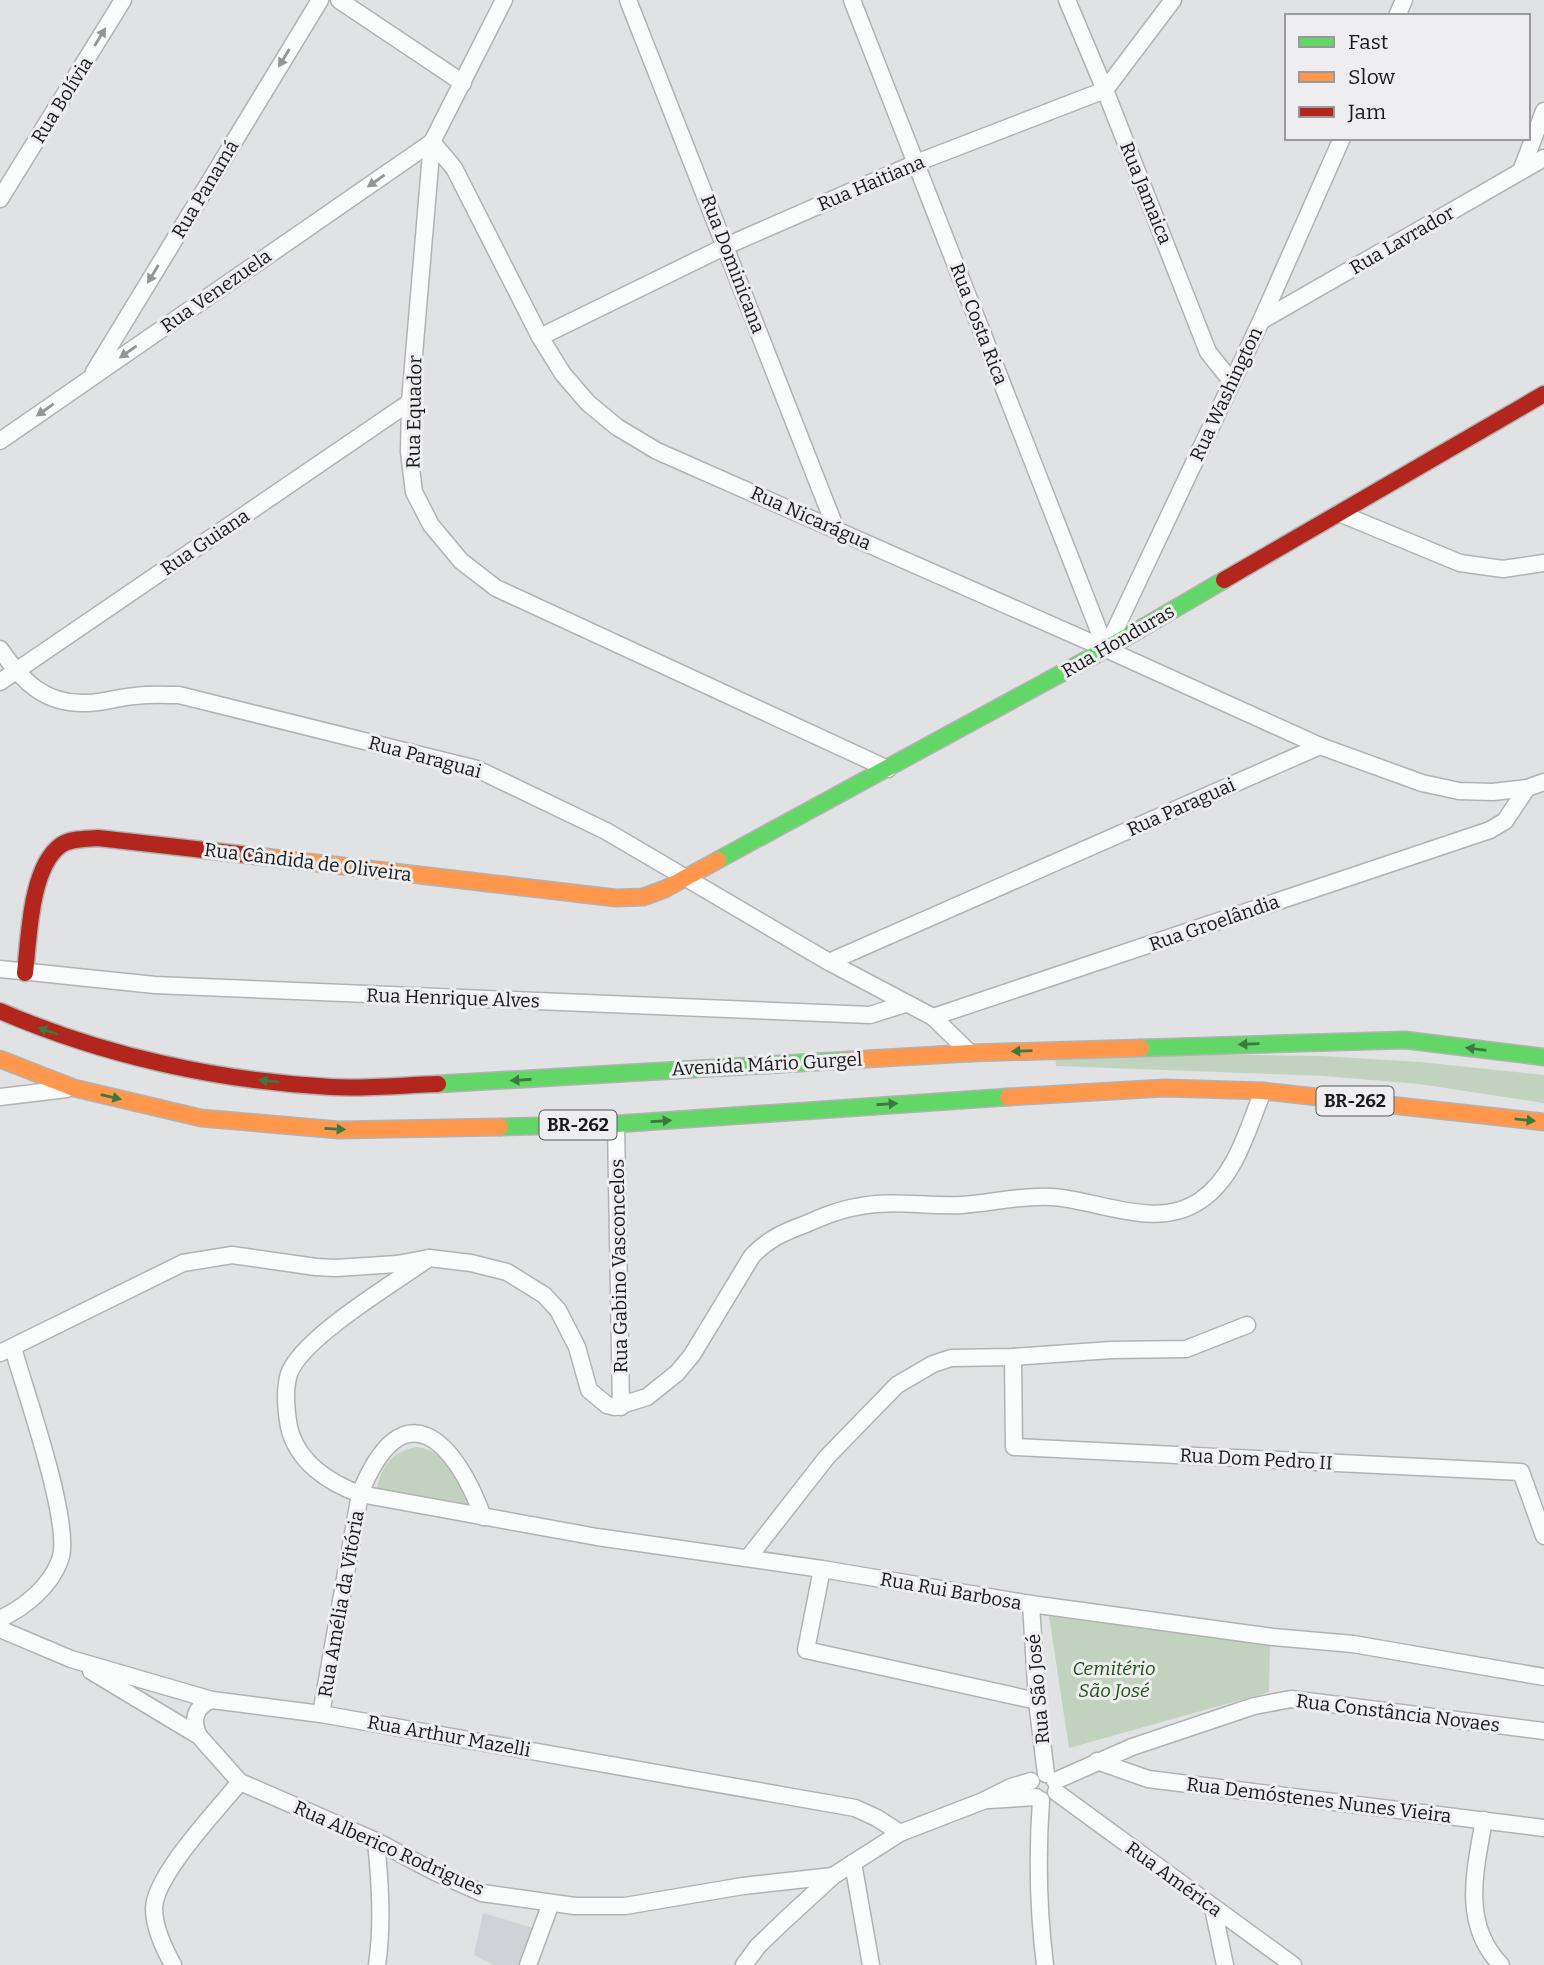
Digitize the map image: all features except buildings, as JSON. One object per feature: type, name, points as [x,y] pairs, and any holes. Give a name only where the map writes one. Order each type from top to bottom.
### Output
[{"type":"main road","name":"Rua Honduras","points":[[686,877],[1106,649],[1544,394]]},
{"type":"main road","name":"Rua Cândida de Oliveira","points":[[25,973],[39,877],[47,859],[61,845],[79,839],[98,838],[616,898],[643,897],[686,877]]},
{"type":"main road","name":"Avenida Mário Gurgel","points":[[0,1011],[37,1027],[97,1047],[224,1076],[333,1087],[497,1082],[970,1053],[1405,1040],[1544,1057]]},
{"type":"main road","name":"BR-262","points":[[0,1059],[74,1088],[201,1118],[338,1130],[616,1124],[918,1102],[1165,1088],[1263,1091],[1544,1122]]},
{"type":"street","name":"Rua Bolívia","points":[[0,199],[123,0]]},
{"type":"street","name":"Rua Panamá","points":[[90,378],[320,0]]},
{"type":"street","points":[[339,0],[463,83]]},
{"type":"street","name":"Rua Equador","points":[[504,0],[432,142],[410,402],[410,452],[414,492],[431,525],[461,561],[496,588],[888,769]]},
{"type":"street","name":"Rua Dominicana","points":[[628,0],[836,529]]},
{"type":"street","name":"Rua Costa Rica","points":[[852,0],[1106,649]]},
{"type":"street","name":"Rua Jamaica","points":[[1067,0],[1208,352],[1232,382]]},
{"type":"street","points":[[1105,90],[1173,0]]},
{"type":"street","name":"Rua Haitiana","points":[[540,337],[726,246],[916,163],[1105,90]]},
{"type":"street","points":[[1521,171],[1544,111]]},
{"type":"street","name":"Rua Washington","points":[[1106,649],[1261,321],[1341,140]]},
{"type":"street","name":"Rua Venezuela","points":[[0,441],[432,142]]},
{"type":"street","name":"Rua Nicarágua","points":[[432,142],[454,167],[540,337],[563,374],[588,403],[617,427],[657,451],[1320,746]]},
{"type":"street","name":"Rua Lavrador","points":[[1261,321],[1544,159]]},
{"type":"street","name":"Rua Guiana","points":[[0,682],[410,402]]},
{"type":"street","points":[[1339,513],[1460,563],[1503,569],[1544,563]]},
{"type":"street","name":"Rua Paraguai","points":[[0,649],[15,671],[33,689],[62,700],[87,704],[136,695],[179,695],[477,769],[606,831],[828,962],[933,1017]]},
{"type":"street","points":[[1320,746],[1422,783],[1459,791],[1493,792],[1527,788],[1544,782]]},
{"type":"street","name":"Rua Paraguai","points":[[828,962],[1320,746]]},
{"type":"street","name":"Rua Groelândia","points":[[933,1017],[1490,830],[1505,821],[1527,788]]},
{"type":"street","name":"Rua Henrique Alves","points":[[0,969],[155,985],[870,1015],[905,1004]]},
{"type":"street","points":[[933,1017],[970,1053]]},
{"type":"street","points":[[0,1097],[74,1088]]},
{"type":"street","points":[[0,1619],[15,1612],[42,1588],[56,1568],[63,1547],[60,1510],[6,1351],[184,1263],[232,1255],[336,1268],[397,1264],[429,1258],[497,1269],[525,1282],[544,1295],[558,1310],[572,1336],[589,1390],[607,1405],[621,1407],[647,1397],[677,1373],[692,1355],[752,1256],[765,1242],[784,1232],[857,1206],[891,1203],[952,1205],[1051,1196],[1136,1212],[1171,1213],[1187,1208],[1206,1197],[1221,1181],[1243,1141],[1263,1091]]},
{"type":"street","name":"Rua Gabino Vasconcelos","points":[[616,1124],[621,1407]]},
{"type":"street","name":"Rua Rui Barbosa","points":[[429,1258],[318,1337],[296,1361],[289,1374],[286,1410],[295,1444],[304,1459],[346,1489],[360,1494],[597,1537],[822,1569],[1031,1604],[1273,1637],[1353,1644],[1544,1677]]},
{"type":"street","points":[[748,1558],[827,1457],[897,1385],[933,1364],[951,1358],[1186,1349],[1247,1325]]},
{"type":"street","name":"Rua Dom Pedro II","points":[[1013,1357],[1014,1447],[1521,1472],[1544,1536]]},
{"type":"street","name":"Rua Amélia da Vitória","points":[[321,1714],[360,1494],[373,1463],[390,1443],[410,1432],[424,1434],[444,1448],[455,1461],[477,1499],[483,1517]]},
{"type":"street","points":[[822,1569],[806,1650],[1037,1700]]},
{"type":"street","name":"Rua São José","points":[[1031,1604],[1044,1788],[1037,1859],[1045,1965]]},
{"type":"street","name":"Rua Arthur Mazelli","points":[[0,1629],[71,1659],[212,1700],[321,1714],[855,1808],[900,1833]]},
{"type":"street","name":"Rua Alberico Rodrigues","points":[[71,1659],[199,1736],[240,1782],[376,1841],[482,1893],[575,1906],[625,1906],[730,1888],[833,1875]]},
{"type":"street","name":"Rua Constância Novaes","points":[[833,1875],[900,1833],[983,1801],[1044,1788],[1097,1761],[1254,1706],[1291,1699],[1544,1731]]},
{"type":"street","points":[[199,1736],[194,1722],[195,1714],[205,1702],[212,1700]]},
{"type":"street","name":"Rua Demóstenes Nunes Vieira","points":[[1097,1761],[1148,1779],[1544,1828]]},
{"type":"street","points":[[173,1965],[157,1926],[154,1908],[157,1890],[167,1873],[240,1782]]},
{"type":"street","name":"Rua América","points":[[1044,1788],[1293,1965]]},
{"type":"street","points":[[1484,1820],[1473,1882],[1473,1905],[1476,1922],[1495,1959],[1501,1965]]},
{"type":"street","points":[[376,1841],[380,1890],[380,1945],[377,1965]]},
{"type":"street","points":[[853,1863],[871,1965]]},
{"type":"street","points":[[744,1965],[758,1946],[833,1875]]},
{"type":"street","points":[[528,1965],[551,1903]]},
{"type":"street","points":[[1213,1908],[1225,1965]]},
{"type":"shaded area","points":[[483,1913],[533,1928],[518,1965],[493,1965],[474,1955]]},
{"type":"green space","points":[[1055,1052],[1322,1056],[1420,1062],[1544,1075],[1544,1103],[1419,1084],[1324,1076],[1056,1066]]},
{"type":"green space","points":[[417,1447],[427,1449],[444,1461],[456,1478],[469,1507],[377,1489],[385,1466],[401,1452]]},
{"type":"green space","name":"Cemitério São José","points":[[1049,1616],[1270,1645],[1269,1692],[1069,1748]]},
{"type":"traffic: fast","points":[[718,860],[1106,649],[1224,580]]},
{"type":"traffic: fast","points":[[1141,1048],[1405,1040],[1544,1057]]},
{"type":"traffic: fast","points":[[438,1084],[850,1060]]},
{"type":"traffic: fast","points":[[500,1127],[616,1124],[1008,1097]]},
{"type":"traffic: slow","points":[[257,856],[616,898],[643,897],[665,889],[718,860]]},
{"type":"traffic: slow","points":[[850,1060],[1141,1048]]},
{"type":"traffic: slow","points":[[0,1059],[74,1088],[201,1118],[339,1130],[500,1127]]},
{"type":"traffic: slow","points":[[1008,1097],[1165,1088],[1263,1091],[1544,1122]]},
{"type":"traffic: jam","points":[[1224,580],[1544,394]]},
{"type":"traffic: jam","points":[[25,973],[37,886],[51,855],[61,845],[79,839],[98,838],[257,856]]},
{"type":"traffic: jam","points":[[0,1011],[80,1041],[162,1064],[204,1072],[331,1087],[438,1084]]}]
